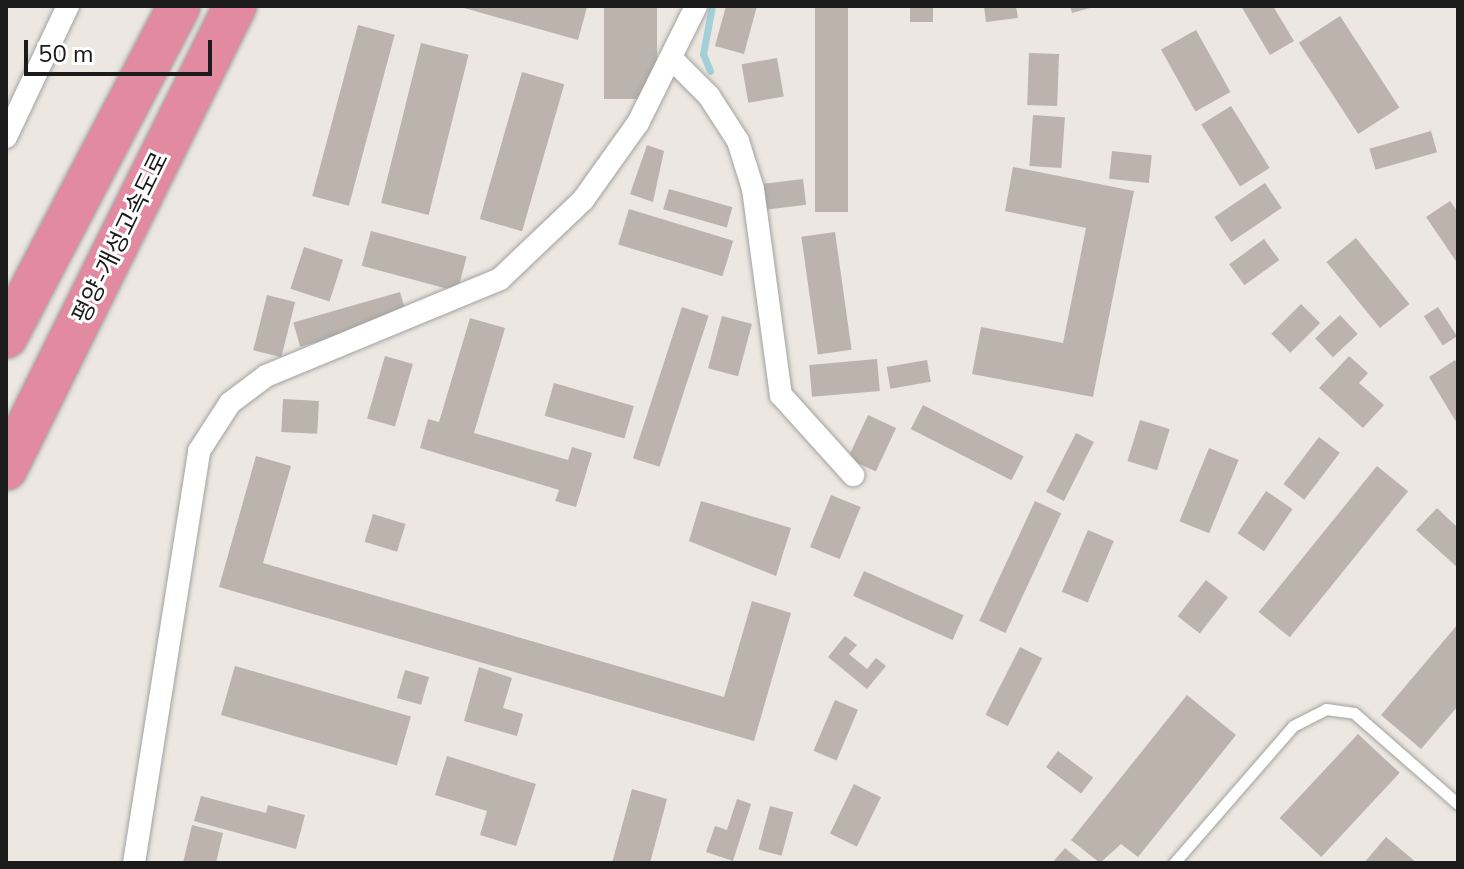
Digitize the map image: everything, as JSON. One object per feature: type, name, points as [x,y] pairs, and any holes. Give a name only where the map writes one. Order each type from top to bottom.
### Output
[{"type":"highway","points":[[6,337],[179,6]]},
{"type":"highway","name":"평양-개성고속도로","points":[[6,469],[235,6]]},
{"type":"street","points":[[6,137],[68,6]]},
{"type":"street","points":[[134,863],[199,451],[230,403],[266,376],[500,279],[583,200],[674,61],[696,6]]},
{"type":"street","points":[[674,61],[738,141],[753,189],[781,395],[853,475]]},
{"type":"lane","points":[[1174,863],[1293,726],[1326,709],[1354,713],[1458,804]]},
{"type":"building","points":[[457,6],[582,6],[587,7],[578,40]]},
{"type":"building","points":[[604,6],[657,6],[657,99],[604,99]]},
{"type":"building","points":[[726,6],[757,6],[744,54],[715,46]]},
{"type":"building","points":[[815,6],[848,6],[848,212],[815,212]]},
{"type":"building","points":[[910,6],[933,6],[933,22],[910,22]]},
{"type":"building","points":[[984,6],[1016,6],[1018,18],[986,22]]},
{"type":"building","points":[[1070,6],[1093,6],[1093,7],[1072,13]]},
{"type":"building","points":[[1241,6],[1273,6],[1294,41],[1270,55]]},
{"type":"building","points":[[1340,16],[1399,107],[1358,134],[1299,43]]},
{"type":"building","points":[[358,25],[395,35],[349,206],[312,196]]},
{"type":"building","points":[[1196,30],[1230,92],[1195,111],[1161,49]]},
{"type":"building","points":[[421,43],[469,55],[429,215],[381,203]]},
{"type":"building","points":[[1029,53],[1059,54],[1057,106],[1027,105]]},
{"type":"building","points":[[777,58],[784,96],[748,103],[742,64]]},
{"type":"building","points":[[522,72],[564,84],[522,231],[480,219]]},
{"type":"building","points":[[1231,106],[1270,168],[1240,186],[1201,125]]},
{"type":"building","points":[[1033,115],[1065,117],[1061,168],[1029,166]]},
{"type":"building","points":[[1431,131],[1437,152],[1376,170],[1369,149]]},
{"type":"building","points":[[647,145],[664,151],[653,202],[630,194]]},
{"type":"building","points":[[1112,151],[1152,155],[1149,183],[1109,179]]},
{"type":"building","points":[[1013,167],[1134,191],[1093,397],[972,374],[981,327],[1063,343],[1086,228],[1005,211]]},
{"type":"building","points":[[803,179],[806,205],[765,210],[762,184]]},
{"type":"building","points":[[1265,183],[1282,208],[1231,242],[1214,217]]},
{"type":"building","points":[[669,189],[732,207],[727,227],[663,209]]},
{"type":"building","points":[[1450,201],[1458,212],[1458,264],[1426,217]]},
{"type":"building","points":[[629,209],[733,241],[722,276],[618,244]]},
{"type":"building","points":[[371,231],[467,257],[457,291],[362,266]]},
{"type":"building","points":[[835,232],[852,350],[818,355],[801,237]]},
{"type":"building","points":[[1356,238],[1409,304],[1380,328],[1326,262]]},
{"type":"building","points":[[1264,239],[1279,260],[1244,285],[1229,264]]},
{"type":"building","points":[[304,247],[343,260],[329,302],[290,289]]},
{"type":"building","points":[[400,292],[407,316],[300,347],[293,323]]},
{"type":"building","points":[[267,295],[295,302],[281,357],[253,350]]},
{"type":"building","points":[[1301,304],[1320,323],[1290,353],[1271,334]]},
{"type":"building","points":[[682,307],[709,316],[659,467],[633,458]]},
{"type":"building","points":[[1438,307],[1457,336],[1443,346],[1424,316]]},
{"type":"building","points":[[1340,315],[1358,334],[1333,357],[1315,338]]},
{"type":"building","points":[[722,316],[752,324],[738,376],[708,368]]},
{"type":"building","points":[[470,318],[505,328],[474,433],[568,460],[572,447],[592,453],[576,507],[555,501],[559,490],[420,448],[428,419],[439,422]]},
{"type":"building","points":[[385,356],[413,364],[395,426],[367,418]]},
{"type":"building","points":[[1349,356],[1368,373],[1359,383],[1384,405],[1363,428],[1319,388]]},
{"type":"building","points":[[877,359],[880,391],[812,397],[809,365]]},
{"type":"building","points":[[927,360],[931,382],[890,389],[887,367]]},
{"type":"building","points":[[1455,360],[1458,365],[1458,425],[1429,377]]},
{"type":"building","points":[[554,383],[634,406],[624,439],[545,416]]},
{"type":"building","points":[[283,399],[319,401],[317,434],[281,432]]},
{"type":"building","points":[[923,405],[1024,456],[1011,480],[911,429]]},
{"type":"building","points":[[868,415],[896,428],[876,472],[848,459]]},
{"type":"building","points":[[1140,420],[1170,429],[1157,470],[1127,461]]},
{"type":"building","points":[[1076,433],[1094,442],[1064,501],[1046,492]]},
{"type":"building","points":[[1319,437],[1340,453],[1304,500],[1283,484]]},
{"type":"building","points":[[1209,448],[1239,460],[1209,533],[1179,521]]},
{"type":"building","points":[[256,456],[291,466],[263,563],[724,697],[752,601],[791,613],[754,741],[219,587]]},
{"type":"building","points":[[1377,466],[1408,491],[1290,637],[1259,612]]},
{"type":"building","points":[[1266,491],[1293,509],[1264,551],[1237,533]]},
{"type":"building","points":[[831,495],[861,507],[840,559],[810,547]]},
{"type":"building","points":[[701,501],[791,528],[776,576],[689,541]]},
{"type":"building","points":[[1035,501],[1061,513],[1005,633],[979,621]]},
{"type":"building","points":[[1437,508],[1458,528],[1458,568],[1416,530]]},
{"type":"building","points":[[373,514],[406,524],[397,552],[365,542]]},
{"type":"building","points":[[1088,530],[1114,541],[1088,603],[1062,592]]},
{"type":"building","points":[[864,571],[964,615],[953,640],[853,596]]},
{"type":"building","points":[[1206,580],[1228,597],[1200,633],[1178,616]]},
{"type":"building","points":[[1458,624],[1458,706],[1421,749],[1381,715]]},
{"type":"building","points":[[845,636],[857,645],[849,654],[867,669],[876,658],[886,666],[867,689],[828,657]]},
{"type":"building","points":[[1020,647],[1042,658],[1008,726],[985,715]]},
{"type":"building","points":[[235,666],[411,716],[397,765],[221,715]]},
{"type":"building","points":[[479,667],[512,678],[503,708],[523,714],[517,736],[464,721]]},
{"type":"building","points":[[405,670],[429,677],[421,705],[397,698]]},
{"type":"building","points":[[1187,695],[1236,735],[1138,857],[1121,844],[1100,863],[1071,840]]},
{"type":"building","points":[[835,700],[858,710],[837,760],[814,751]]},
{"type":"building","points":[[1358,734],[1400,773],[1321,857],[1280,818]]},
{"type":"building","points":[[1058,751],[1093,777],[1081,793],[1046,767]]},
{"type":"building","points":[[447,756],[536,784],[516,846],[480,835],[487,811],[435,795]]},
{"type":"building","points":[[854,784],[881,797],[857,847],[830,833]]},
{"type":"building","points":[[632,789],[667,799],[650,863],[612,863]]},
{"type":"building","points":[[201,796],[266,813],[268,805],[305,815],[296,849],[194,821]]},
{"type":"building","points":[[737,799],[751,804],[733,861],[706,852],[715,826],[727,830]]},
{"type":"building","points":[[770,806],[793,812],[782,856],[758,849]]},
{"type":"building","points":[[192,825],[223,833],[216,863],[183,863]]},
{"type":"building","points":[[1386,837],[1417,863],[1364,863]]},
{"type":"building","points":[[1065,848],[1083,863],[1052,863]]},
{"type":"waterway","points":[[710,71],[703,54],[712,6]]}]
